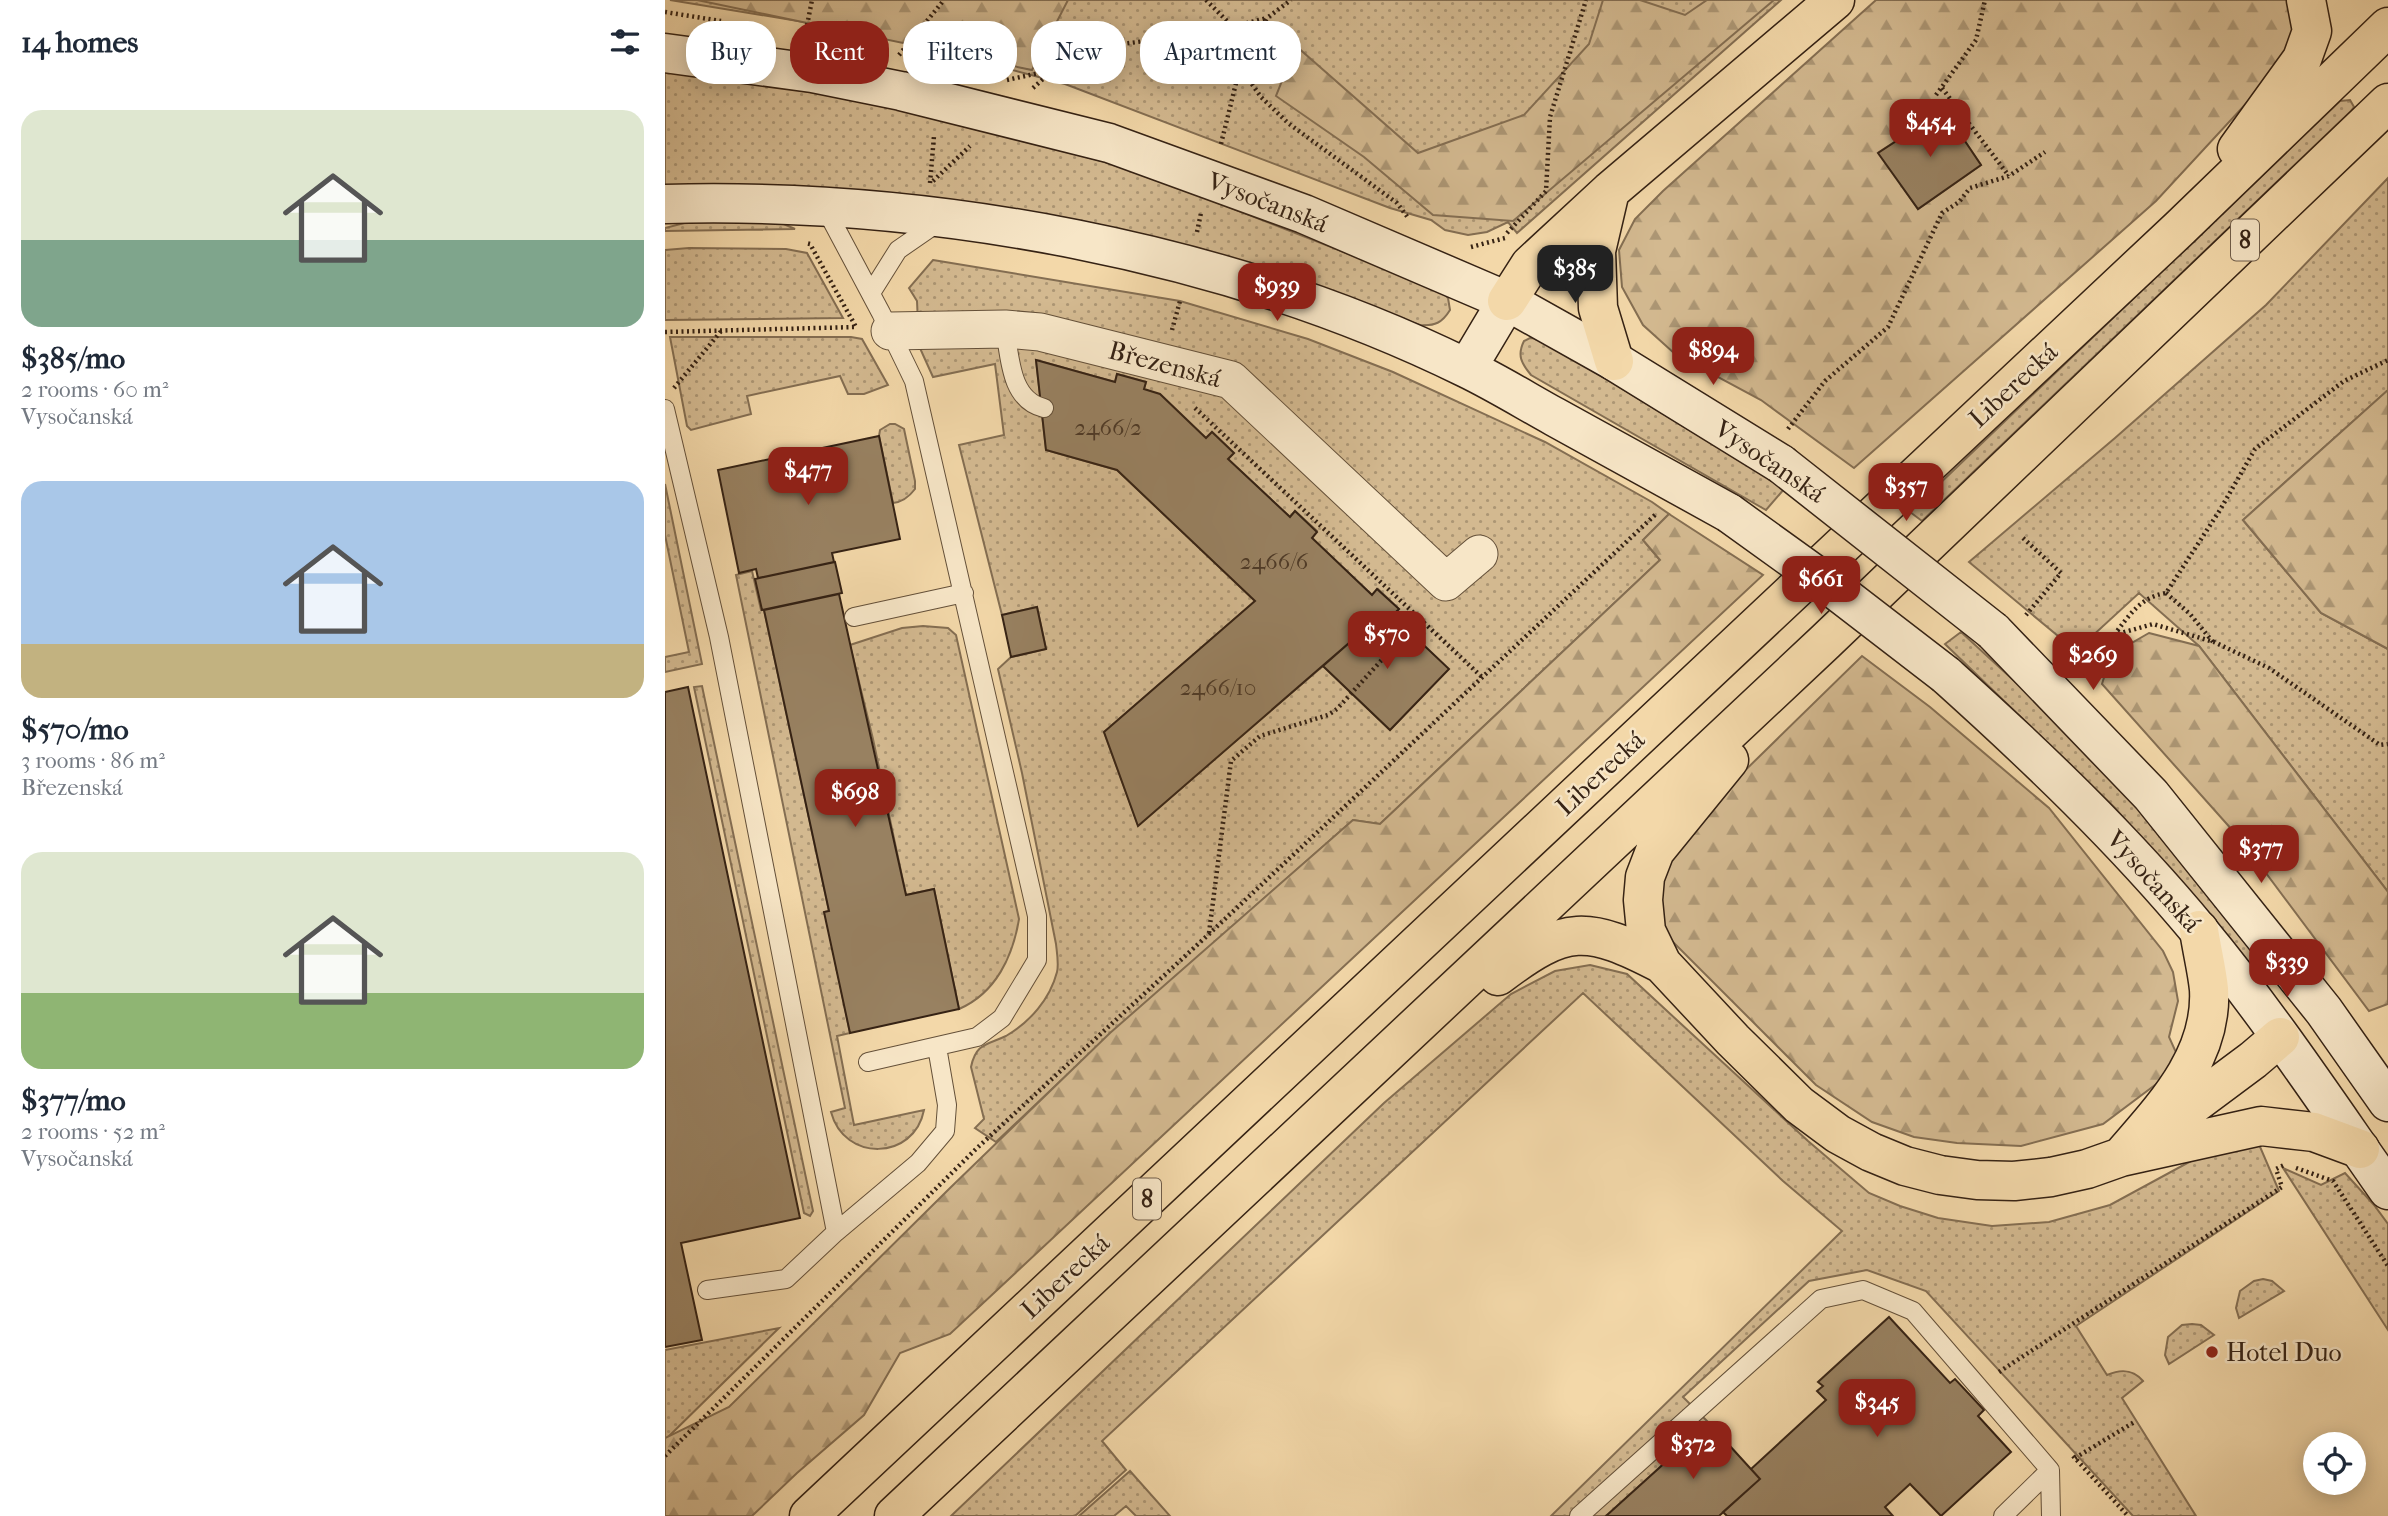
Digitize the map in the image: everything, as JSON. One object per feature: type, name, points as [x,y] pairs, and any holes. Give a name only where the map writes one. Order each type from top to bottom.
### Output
[{"type":"highway","points":[[1507,301],[1530,265],[1610,191],[1835,0]]},
{"type":"highway","points":[[2180,228],[2302,59],[2312,31],[2306,0]]},
{"type":"highway","name":"Liberecká","points":[[810,1516],[2180,228],[2388,27]]},
{"type":"highway","name":"8","points":[[894,1516],[1825,642],[2388,103]]},
{"type":"highway","points":[[1610,191],[1596,261],[1600,317],[1614,360]]},
{"type":"highway","points":[[1825,642],[1655,851],[1645,877],[1643,900],[1646,931],[1662,964],[1799,1105],[1838,1134],[1871,1152],[1905,1166],[1940,1175],[1977,1180],[2014,1181],[2063,1175],[2121,1157],[2260,1126],[2314,1132],[2360,1149]]},
{"type":"highway","points":[[2121,1157],[2174,1096],[2197,1055],[2207,1022],[2209,998],[2199,930]]},
{"type":"highway","points":[[1338,1100],[1527,954],[1555,940],[1585,935],[1606,937],[1662,964]]},
{"type":"highway","points":[[2121,1157],[2235,1074],[2280,1037]]},
{"type":"main road","name":"Vysočanská","points":[[665,53],[812,73],[937,100],[1109,143],[1304,214],[1507,301],[1783,448],[2007,626],[2151,795],[2324,1011],[2388,1102]]},
{"type":"main road","name":"Vysočanská","points":[[665,204],[737,202],[877,209],[1033,232],[1177,264],[1287,295],[1393,335],[1468,368],[1729,513],[1833,588],[1946,675],[2035,755],[2152,876],[2199,930],[2280,1037],[2388,1190]]},
{"type":"main road","points":[[1468,368],[1507,301]]},
{"type":"main road","points":[[2280,1037],[2324,1011]]},
{"type":"street","name":"Březenská","points":[[890,331],[1005,329],[1040,332],[1231,380],[1437,604]]},
{"type":"street","points":[[1437,604],[1479,554]]},
{"type":"lane","points":[[824,206],[871,293],[914,382],[1037,916],[1037,960],[1002,1018],[977,1037],[868,1062]]},
{"type":"lane","points":[[871,293],[898,250],[935,218]]},
{"type":"lane","points":[[1005,329],[1016,386],[1025,398],[1044,408]]},
{"type":"lane","points":[[665,409],[719,637],[836,1232]]},
{"type":"lane","points":[[854,617],[964,593]]},
{"type":"lane","points":[[708,1290],[786,1279],[836,1232],[919,1163],[944,1130],[947,1105],[937,1047]]},
{"type":"lane","points":[[1579,1516],[1821,1299],[1863,1290],[1913,1311],[2050,1471],[2051,1516]]},
{"type":"lane","points":[[2003,1516],[2050,1471]]},
{"type":"path","points":[[808,21],[812,0]]},
{"type":"path","points":[[899,56],[944,0]]},
{"type":"path","points":[[1206,0],[1227,21]]},
{"type":"path","points":[[1265,21],[1291,0]]},
{"type":"path","points":[[1504,237],[1546,191],[1551,117],[1586,0]]},
{"type":"path","points":[[1936,96],[1976,40],[1985,0]]},
{"type":"path","points":[[1252,21],[1267,18]]},
{"type":"path","points":[[1017,78],[1048,71],[1108,46],[1140,42]]},
{"type":"path","points":[[1221,144],[1236,84]]},
{"type":"path","points":[[1252,84],[1261,97],[1288,123],[1397,203],[1412,223]]},
{"type":"path","points":[[1942,88],[2009,176]]},
{"type":"path","points":[[935,218],[937,100]]},
{"type":"path","points":[[1783,448],[1825,381],[1888,327],[1942,213],[1959,202],[1970,188],[2009,176],[2045,152]]},
{"type":"path","points":[[1196,235],[1202,211]]},
{"type":"path","points":[[665,332],[856,327],[810,244],[801,242]]},
{"type":"path","points":[[1171,335],[1180,302]]},
{"type":"path","points":[[673,389],[723,330]]},
{"type":"path","points":[[2167,593],[2173,579],[2220,510],[2255,449],[2344,380],[2388,359]]},
{"type":"path","points":[[1186,399],[1437,604],[1483,678]]},
{"type":"path","points":[[665,1457],[976,1149],[1659,512]]},
{"type":"path","points":[[2007,626],[2061,573],[2023,538]]},
{"type":"path","points":[[2066,658],[2092,657],[2114,635],[2138,604],[2167,593]]},
{"type":"path","points":[[2167,593],[2214,642]]},
{"type":"path","points":[[1209,934],[1231,761],[1260,736],[1328,715],[1337,709],[1437,604]]},
{"type":"path","points":[[2114,635],[2153,624],[2214,642],[2269,668],[2380,745],[2388,744]]},
{"type":"path","points":[[2285,1154],[2285,1164]]},
{"type":"path","points":[[1998,1373],[2282,1187],[2276,1169],[2285,1164],[2333,1181],[2388,1266]]},
{"type":"path","points":[[2075,1458],[2136,1421]]},
{"type":"path","points":[[2067,1449],[2128,1516]]},
{"type":"green space","points":[[670,0],[1781,0],[1517,233],[1508,222],[1487,232],[1468,235],[1445,230],[1431,220],[1390,208],[1065,84],[1126,84],[1126,21],[1031,21],[1031,75],[1017,71],[1017,21],[903,21],[903,42],[889,39],[889,21],[798,21]]},
{"type":"green space","points":[[697,0],[1068,0],[1057,21],[1031,21],[1031,70],[1017,67],[1017,21],[903,21],[903,43],[889,40],[889,21],[798,21]]},
{"type":"green space","points":[[1603,0],[1640,0],[1685,15],[1707,0],[1774,0],[1513,221],[1433,215],[1364,157],[1276,96],[1281,84],[1301,84],[1301,50],[1418,153],[1524,115],[1589,44]]},
{"type":"green space","points":[[1876,0],[2292,0],[2296,34],[2279,68],[2156,201],[1854,468],[1761,400],[1675,354],[1643,325],[1622,287],[1619,250],[1635,219]],"holes":[[[1944,110],[1981,165],[1918,209],[1879,152]]]},
{"type":"green space","points":[[665,72],[686,74],[686,84],[759,84],[867,101],[1001,133],[1134,170],[1441,290],[1448,298],[1450,310],[1438,323],[1420,325],[1344,299],[665,185]]},
{"type":"green space","points":[[2350,100],[2354,107],[2350,112],[1922,521],[1910,512],[2340,101]]},
{"type":"green space","points":[[2388,178],[2388,390],[2243,520],[2321,613],[2388,649],[2388,892],[2199,646],[2139,593],[2076,651],[1969,562],[2266,305]]},
{"type":"green space","points":[[696,220],[777,221],[795,229],[665,231],[665,228]]},
{"type":"green space","points":[[786,249],[807,253],[843,318],[665,320],[665,250]]},
{"type":"green space","points":[[933,260],[1180,301],[1308,339],[1393,372],[1545,442],[1669,514],[1643,540],[1660,560],[1380,824],[1353,820],[1111,1033],[996,1142],[975,1128],[984,1119],[971,1067],[973,1059],[983,1046],[1006,1036],[1031,1017],[1054,982],[1058,966],[1022,773],[998,669],[1011,657],[1046,649],[1037,607],[1002,615],[959,445],[1004,435],[995,364],[933,377],[919,346],[917,301],[909,288]],"holes":[[[1036,360],[1115,382],[1117,374],[1146,382],[1144,389],[1206,438],[1212,432],[1234,453],[1228,459],[1290,517],[1295,511],[1317,531],[1312,538],[1372,595],[1378,589],[1399,609],[1393,617],[1448,669],[1390,730],[1323,666],[1138,825],[1104,732],[1255,601],[1117,470],[1046,450]]]},
{"type":"green space","points":[[670,337],[862,339],[888,385],[864,394],[848,394],[840,376],[747,396],[751,414],[691,430],[687,426]]},
{"type":"green space","points":[[1530,338],[1540,339],[1785,488],[1766,510],[1531,375],[1521,355],[1524,341]]},
{"type":"green space","points":[[2388,390],[2388,649],[2321,613],[2243,520]]},
{"type":"green space","points":[[890,424],[904,429],[915,481],[915,489],[910,494],[893,503],[879,436],[880,430]]},
{"type":"green space","points":[[665,484],[702,664],[665,672],[665,657],[689,652],[665,535]]},
{"type":"green space","points":[[1669,514],[1763,575],[950,1334],[900,1353],[864,1415],[752,1516],[665,1516],[665,1438],[729,1407],[1110,1033],[1353,820],[1380,824],[1660,560],[1643,540]]},
{"type":"green space","points":[[752,571],[761,610],[764,610],[829,911],[825,912],[850,1033],[837,1036],[854,1125],[924,1110],[918,1127],[907,1139],[894,1146],[879,1149],[864,1147],[850,1140],[838,1128],[831,1112],[845,1108],[736,575]]},
{"type":"green space","points":[[902,628],[948,628],[956,635],[1019,919],[1001,972],[983,993],[959,1009],[934,889],[906,895],[850,645]]},
{"type":"green space","points":[[1961,632],[2096,756],[2269,969],[2258,975],[2115,808],[1945,644]]},
{"type":"green space","points":[[2149,633],[2199,646],[2388,892],[2388,1004],[2369,1011],[2242,841],[2102,684],[2111,655]]},
{"type":"green space","points":[[1862,656],[1930,707],[2049,808],[2163,951],[2173,972],[2178,1001],[2169,1037],[2179,1059],[2159,1082],[2103,1124],[2021,1146],[1957,1143],[1914,1137],[1872,1122],[1816,1085],[1667,936],[1660,908],[1659,887],[1664,865],[1675,839]]},
{"type":"green space","points":[[702,686],[813,1211],[810,1216],[804,1213],[694,687]]},
{"type":"green space","points":[[1590,965],[1627,974],[1808,1141],[1869,1193],[1938,1218],[1992,1226],[2049,1222],[2110,1205],[2191,1161],[2229,1146],[2258,1142],[2279,1191],[2076,1326],[2107,1375],[2127,1371],[2143,1381],[2122,1398],[2196,1516],[2133,1516],[1926,1291],[1867,1270],[1809,1281],[1683,1397],[1709,1423],[1606,1516],[1551,1516],[1842,1231],[1783,1181],[1583,993],[1102,1441],[1126,1470],[1075,1516],[951,1516],[1384,1103],[1511,994],[1555,971]]},
{"type":"green space","points":[[2283,1168],[2321,1185],[2345,1173],[2388,1224],[2388,1330]]},
{"type":"green space","points":[[2254,1281],[2272,1281],[2284,1291],[2239,1318],[2236,1308],[2240,1291]]},
{"type":"green space","points":[[2182,1325],[2201,1325],[2214,1335],[2169,1364],[2165,1355],[2168,1337]]},
{"type":"green space","points":[[779,1328],[666,1439],[665,1438],[665,1350]]},
{"type":"green space","points":[[1130,1471],[1170,1516],[1136,1516],[1126,1506],[1114,1516],[1079,1516]]},
{"type":"building","points":[[1944,110],[1981,165],[1918,209],[1878,153]]},
{"type":"building","points":[[1036,360],[1115,382],[1117,374],[1146,382],[1144,389],[1160,394],[1206,438],[1212,432],[1234,453],[1228,459],[1290,517],[1295,511],[1317,532],[1312,538],[1372,595],[1377,589],[1399,609],[1372,635],[1365,629],[1138,826],[1104,732],[1255,601],[1117,470],[1046,450]]},
{"type":"building","points":[[879,436],[900,539],[832,553],[834,562],[758,578],[756,569],[739,573],[718,470]]},
{"type":"building","points":[[835,562],[842,593],[762,610],[755,579]]},
{"type":"building","points":[[839,594],[906,895],[934,889],[959,1009],[850,1033],[824,912],[829,911],[764,610]]},
{"type":"building","points":[[1037,607],[1046,649],[1011,657],[1002,615]]},
{"type":"building","points":[[1390,616],[1449,669],[1390,730],[1323,666],[1365,629],[1372,635]]},
{"type":"building","points":[[688,687],[800,1218],[681,1243],[702,1340],[665,1347],[665,692]]},
{"type":"building","points":[[1889,1317],[1950,1383],[1955,1379],[1984,1410],[1978,1416],[2011,1452],[1941,1516],[1910,1484],[1885,1507],[1893,1516],[1727,1516],[1723,1512],[1760,1479],[1751,1469],[1826,1400],[1817,1391],[1823,1386],[1818,1382]]},
{"type":"building","points":[[1709,1423],[1760,1479],[1719,1516],[1606,1516]]},
{"type":"place","name":"Hotel Duo","points":[[2212,1352]]}]
